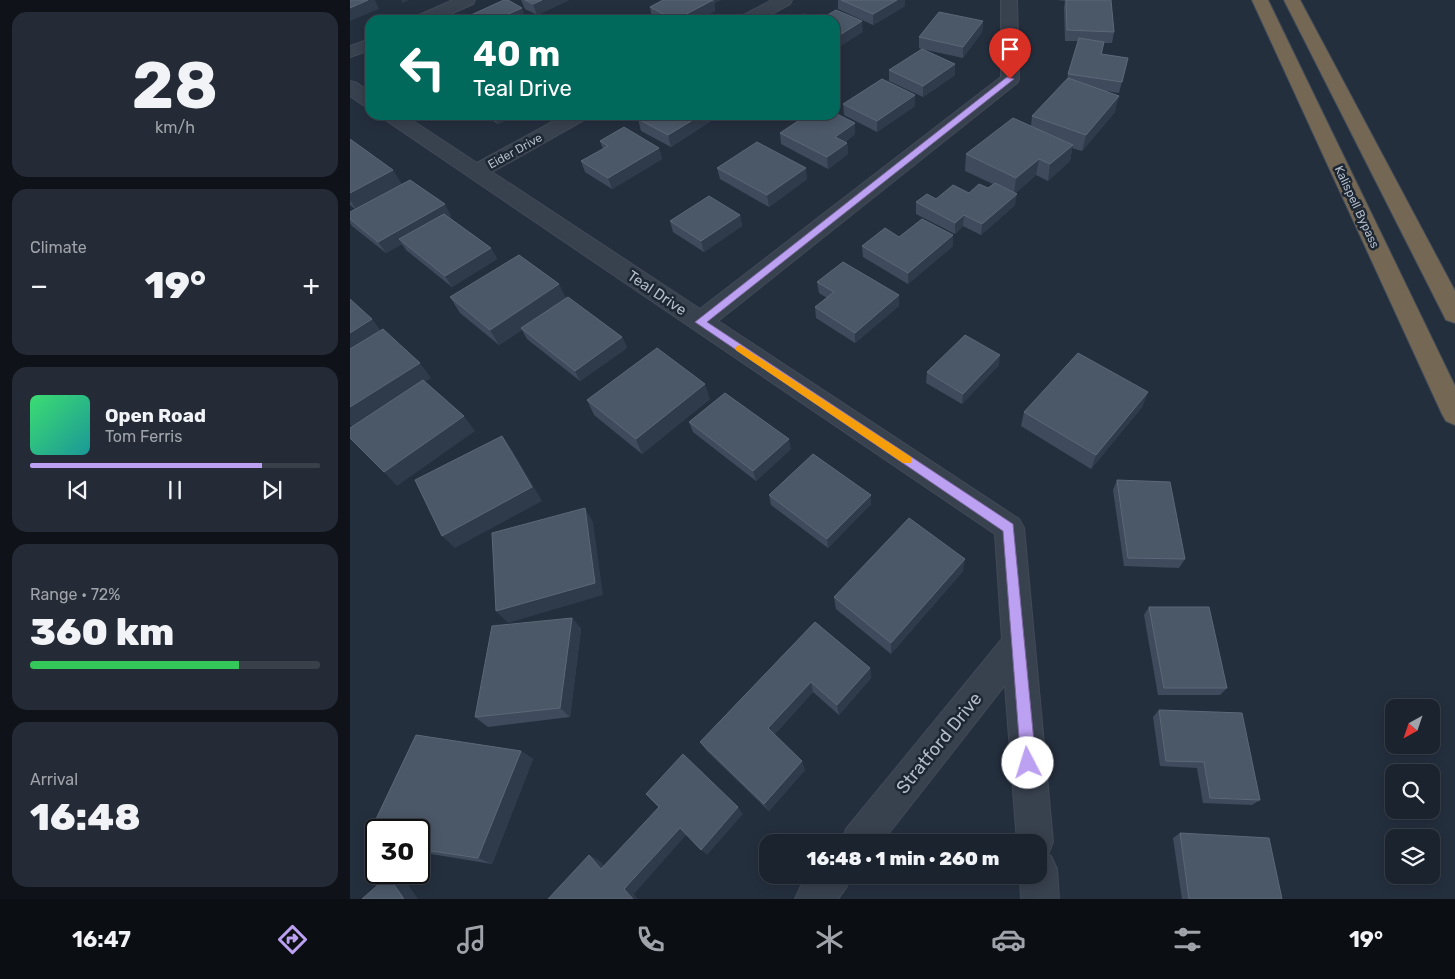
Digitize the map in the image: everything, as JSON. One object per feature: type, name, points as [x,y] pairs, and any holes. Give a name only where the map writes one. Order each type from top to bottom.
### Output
[{"type":"highway","name":"Kalispell Bypass","points":[[1260,0],[1455,414]]},
{"type":"highway","points":[[1292,0],[1455,314]]},
{"type":"street","points":[[434,15],[467,0]]},
{"type":"street","points":[[757,15],[784,0]]},
{"type":"street","points":[[700,322],[1010,79],[1009,0]]},
{"type":"street","points":[[350,52],[365,46]]},
{"type":"street","points":[[350,87],[365,98]]},
{"type":"street","name":"Teal Drive","points":[[398,120],[1009,528],[1034,834]]},
{"type":"street","name":"Eider Drive","points":[[476,172],[570,120]]},
{"type":"street","name":"Stratford Drive","points":[[865,834],[1018,644]]},
{"type":"street","points":[[814,899],[826,884]]},
{"type":"street","points":[[1039,884],[1040,899]]},
{"type":"building","points":[[350,0],[368,0],[350,8]]},
{"type":"building","points":[[504,0],[508,0],[522,8],[506,15],[471,15]]},
{"type":"building","points":[[525,0],[542,0],[533,4]]},
{"type":"building","points":[[663,0],[713,0],[684,15],[665,15],[650,7]]},
{"type":"building","points":[[841,0],[897,0],[873,14]]},
{"type":"building","points":[[1066,0],[1111,0],[1114,32],[1067,30]]},
{"type":"building","points":[[836,10],[862,21],[840,35],[840,15],[828,15]]},
{"type":"building","points":[[939,12],[983,21],[963,47],[919,37]]},
{"type":"building","points":[[1079,38],[1104,42],[1101,54],[1128,58],[1122,82],[1068,74]]},
{"type":"building","points":[[922,49],[955,64],[923,86],[889,70]]},
{"type":"building","points":[[1068,78],[1119,96],[1086,135],[1032,116]]},
{"type":"building","points":[[882,79],[915,95],[877,121],[843,104]]},
{"type":"building","points":[[840,116],[855,123],[835,137],[847,143],[827,157],[780,133],[800,120],[840,120]]},
{"type":"building","points":[[1013,118],[1073,145],[1050,164],[1039,159],[1016,178],[966,154]]},
{"type":"building","points":[[640,120],[693,120],[668,135]]},
{"type":"building","points":[[624,127],[659,148],[608,178],[581,161],[608,146],[600,141]]},
{"type":"building","points":[[350,139],[393,170],[350,193]]},
{"type":"building","points":[[757,142],[806,168],[767,195],[717,168]]},
{"type":"building","points":[[410,180],[445,204],[378,242],[350,219],[350,212]]},
{"type":"building","points":[[995,183],[1017,194],[982,224],[964,215],[955,223],[916,202],[927,194],[936,199],[953,185],[969,193],[979,184],[988,188]]},
{"type":"building","points":[[709,196],[740,215],[701,241],[670,221]]},
{"type":"building","points":[[444,214],[491,248],[445,276],[399,239]]},
{"type":"building","points":[[922,219],[953,235],[908,273],[862,246],[885,228],[899,237]]},
{"type":"building","points":[[519,255],[559,284],[490,330],[450,297]]},
{"type":"building","points":[[843,262],[899,295],[855,333],[815,307],[834,292],[817,282]]},
{"type":"building","points":[[568,297],[622,337],[575,371],[521,328]]},
{"type":"building","points":[[350,299],[372,319],[350,333]]},
{"type":"building","points":[[383,329],[420,363],[350,407],[350,349]]},
{"type":"building","points":[[965,335],[1000,355],[963,394],[927,372]]},
{"type":"building","points":[[657,348],[705,384],[636,439],[587,400]]},
{"type":"building","points":[[1078,353],[1148,392],[1096,455],[1024,412]]},
{"type":"building","points":[[423,380],[464,416],[384,472],[350,438],[350,428]]},
{"type":"building","points":[[725,393],[789,439],[753,471],[689,422]]},
{"type":"building","points":[[502,436],[532,487],[442,536],[415,480]]},
{"type":"building","points":[[813,454],[871,495],[827,539],[769,495]]},
{"type":"building","points":[[1117,480],[1170,482],[1185,559],[1128,558]]},
{"type":"building","points":[[585,508],[595,583],[496,611],[492,533]]},
{"type":"building","points":[[909,518],[965,559],[891,643],[834,597]]},
{"type":"building","points":[[1149,607],[1209,607],[1227,688],[1164,688]]},
{"type":"building","points":[[572,618],[560,708],[475,717],[492,626]]},
{"type":"building","points":[[815,622],[870,668],[837,705],[811,682],[768,728],[802,761],[764,804],[700,742]]},
{"type":"building","points":[[1159,710],[1242,713],[1260,800],[1210,798],[1204,762],[1166,761]]},
{"type":"building","points":[[416,735],[521,751],[478,858],[430,851],[430,819],[376,819]]},
{"type":"building","points":[[683,754],[738,807],[701,850],[680,828],[624,889],[633,899],[548,899],[589,855],[601,869],[659,807],[646,794]]},
{"type":"building","points":[[1180,833],[1269,838],[1282,899],[1189,899]]},
{"type":"building","points":[[379,884],[394,884],[404,899],[362,899]]},
{"type":"slow traffic","points":[[740,349],[907,460]]},
{"type":"route","points":[[1010,79],[700,322],[1009,528],[1028,763]]}]
